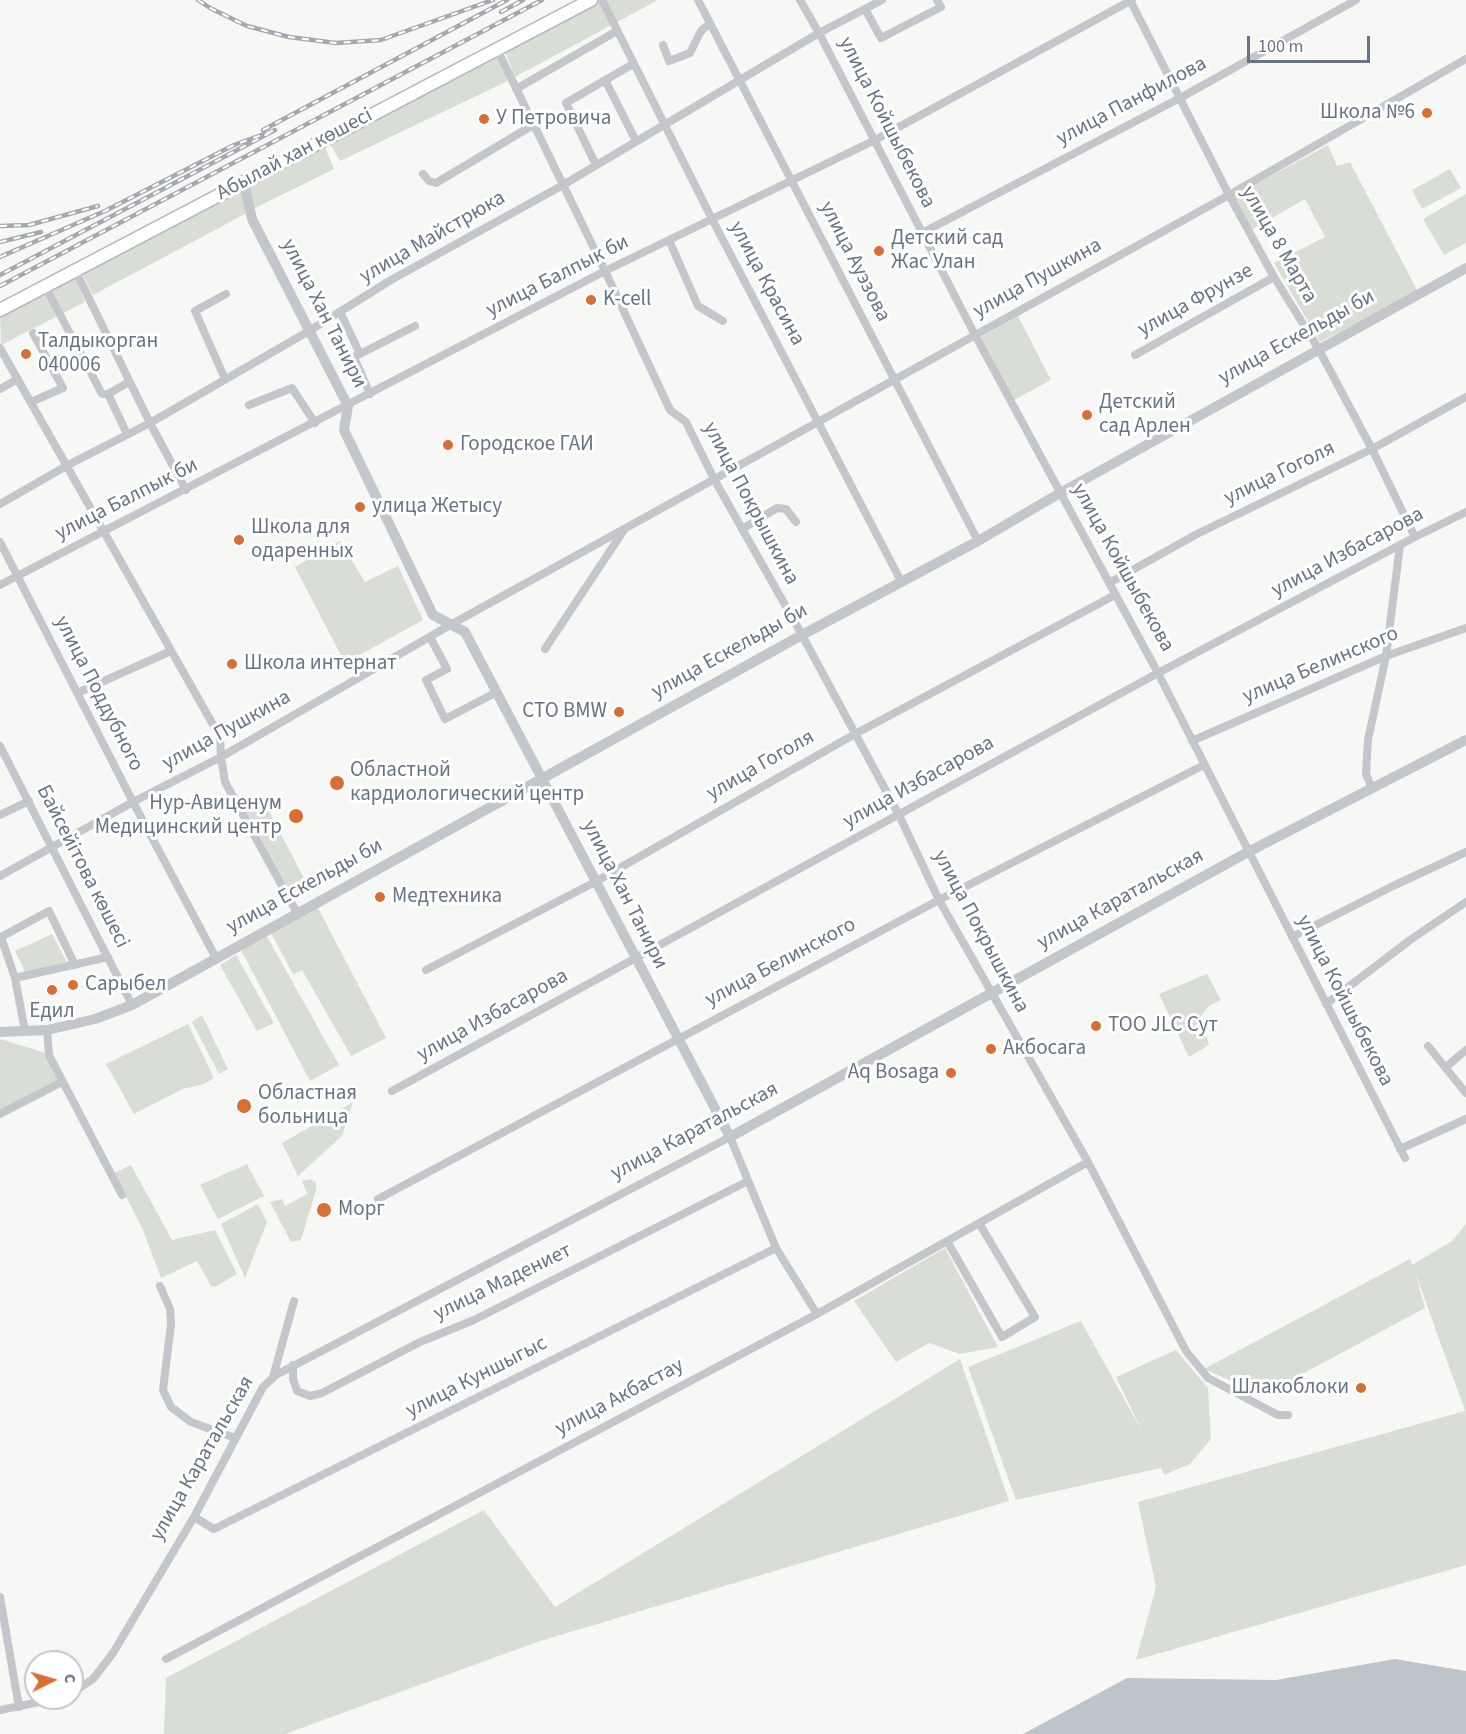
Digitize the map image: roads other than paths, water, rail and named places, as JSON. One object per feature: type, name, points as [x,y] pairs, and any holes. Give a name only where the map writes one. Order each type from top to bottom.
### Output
[{"type":"main road","name":"Абылай хан көшесі","points":[[0,310],[591,0]]},
{"type":"street","name":"улица Красина","points":[[602,0],[663,124],[902,583]]},
{"type":"street","name":"улица Ауэзова","points":[[698,0],[978,541]]},
{"type":"street","name":"улица Койшыбекова","points":[[800,0],[975,335],[1158,673],[1405,1158]]},
{"type":"street","points":[[865,9],[881,38],[940,7],[937,0]]},
{"type":"street","name":"улица 8 Марта","points":[[1131,0],[1229,195],[1274,277],[1318,348],[1372,449],[1415,537]]},
{"type":"street","name":"улица Балпык би","points":[[0,585],[605,271],[875,141],[1131,0]]},
{"type":"street","name":"улица Панфилова","points":[[922,233],[1180,98],[1356,0]]},
{"type":"street","name":"улица Майстрюка","points":[[0,504],[68,465],[150,423],[309,331],[391,280],[563,185],[739,79],[878,1]]},
{"type":"street","points":[[663,45],[669,61],[690,53],[701,31],[710,22]]},
{"type":"street","points":[[516,89],[617,31]]},
{"type":"street","name":"улица Покрышкина","points":[[497,49],[670,410],[686,422],[714,479],[899,815],[939,900],[1088,1162],[1186,1351],[1208,1378],[1278,1415],[1288,1415]]},
{"type":"street","name":"улица Пушкина","points":[[0,876],[133,802],[220,757],[452,624],[1229,195],[1466,59]]},
{"type":"street","points":[[596,165],[566,103],[633,64]]},
{"type":"street","points":[[605,80],[636,141]]},
{"type":"street","points":[[423,174],[429,181],[436,183],[533,125]]},
{"type":"street","name":"улица Хан Танири","points":[[244,182],[252,219],[348,406],[344,430],[433,615],[465,632],[729,1137],[776,1248],[817,1314]]},
{"type":"street","points":[[669,240],[698,306],[723,321]]},
{"type":"street","name":"улица Ескельды би","points":[[0,1032],[46,1030],[95,1019],[132,1005],[801,635],[902,583],[1318,348],[1466,268]]},
{"type":"street","points":[[75,270],[129,382],[186,490]]},
{"type":"street","name":"улица Фрунзе","points":[[1135,355],[1274,277]]},
{"type":"street","points":[[45,286],[102,394],[108,394],[129,382]]},
{"type":"street","points":[[225,379],[195,311],[226,294]]},
{"type":"street","points":[[340,312],[360,354]]},
{"type":"street","points":[[370,394],[354,357],[415,326]]},
{"type":"street","points":[[31,402],[63,388],[33,333]]},
{"type":"street","points":[[0,348],[220,737],[220,757],[225,782],[297,913]]},
{"type":"street","points":[[0,389],[18,379]]},
{"type":"street","points":[[249,405],[292,388],[315,423]]},
{"type":"street","points":[[108,394],[127,435]]},
{"type":"street","name":"улица Гоголя","points":[[1109,584],[1197,534],[1372,449],[1466,397]]},
{"type":"street","points":[[742,529],[777,508],[786,509],[796,522]]},
{"type":"street","name":"улица Избасарова","points":[[392,1091],[1158,673],[1466,512]]},
{"type":"street","name":"улица Пушкина","points":[[545,649],[626,528]]},
{"type":"street","name":"улица Поддубного","points":[[0,542],[216,958]]},
{"type":"street","points":[[1372,788],[1366,774],[1368,740],[1386,656],[1400,545]]},
{"type":"street","name":"улица Гоголя","points":[[426,970],[595,882],[855,734],[1115,595]]},
{"type":"street","name":"улица Белинского","points":[[1192,741],[1386,656],[1466,628]]},
{"type":"street","points":[[430,637],[447,669],[426,680],[445,719],[496,692]]},
{"type":"street","points":[[77,693],[171,651]]},
{"type":"street","name":"улица Каратальская","points":[[84,1685],[93,1679],[113,1653],[194,1517],[263,1387],[273,1377],[729,1137],[1248,852],[1466,740]]},
{"type":"street","name":"Байсейітова көшесі","points":[[0,746],[3,759],[28,801],[132,1005]]},
{"type":"street","name":"улица Белинского","points":[[378,1199],[939,900],[1204,765]]},
{"type":"street","points":[[0,815],[28,801]]},
{"type":"street","points":[[1292,937],[1466,852]]},
{"type":"street","points":[[1326,1004],[1410,940],[1466,902]]},
{"type":"street","points":[[25,1031],[15,978],[0,937],[49,911],[75,965]]},
{"type":"street","points":[[15,978],[108,957]]},
{"type":"street","points":[[46,1030],[49,1055],[122,1195]]},
{"type":"street","points":[[1428,1046],[1466,1093]]},
{"type":"street","points":[[1446,1067],[1466,1050]]},
{"type":"street","points":[[0,1114],[62,1082]]},
{"type":"street","points":[[1400,1149],[1466,1119]]},
{"type":"street","name":"улица Акбастау","points":[[166,1659],[817,1314],[1088,1162]]},
{"type":"street","name":"улица Мадениет","points":[[293,1365],[293,1379],[297,1391],[310,1396],[322,1393],[420,1342],[474,1320],[748,1181]]},
{"type":"street","points":[[947,1241],[1002,1337],[1035,1317],[979,1223]]},
{"type":"street","name":"улица Куншыгыс","points":[[194,1517],[214,1529],[776,1248]]},
{"type":"street","points":[[160,1286],[170,1309],[171,1324],[163,1390],[171,1407],[191,1422],[235,1438]]},
{"type":"street","points":[[273,1377],[294,1301]]},
{"type":"street","points":[[0,1597],[19,1707]]},
{"type":"street","points":[[0,1710],[24,1706]]},
{"type":"railway","points":[[198,0],[247,26],[289,37],[336,43],[381,40],[493,0]]},
{"type":"railway","points":[[263,130],[507,0]]},
{"type":"railway","points":[[501,12],[523,0]]},
{"type":"railway","points":[[0,286],[542,0]]},
{"type":"railway","points":[[0,257],[105,211],[234,145],[275,130],[0,275]]},
{"type":"railway","points":[[0,226],[29,225],[98,206]]},
{"type":"railway","points":[[0,242],[41,232]]},
{"type":"place","name":"Школа №6","points":[[1427,113]]},
{"type":"place","name":"У Петровича","points":[[484,119]]},
{"type":"place","name":"Детский сад Жас Улан","points":[[879,251]]},
{"type":"place","name":"K-cell","points":[[591,300]]},
{"type":"place","name":"Талдыкорган 040006","points":[[26,354]]},
{"type":"place","name":"Детский сад Арлен","points":[[1087,415]]},
{"type":"place","name":"Городское ГАИ","points":[[448,445]]},
{"type":"place","name":"улица Жетысу","points":[[360,507]]},
{"type":"place","name":"Школа для одаренных","points":[[239,540]]},
{"type":"place","name":"Школа интернат","points":[[232,664]]},
{"type":"place","name":"СТО BMW","points":[[619,712]]},
{"type":"place","name":"Областной кардиологический центр","points":[[337,783]]},
{"type":"place","name":"Нур-Авиценум Медицинский центр","points":[[296,816]]},
{"type":"place","name":"Медтехника","points":[[380,897]]},
{"type":"place","name":"Сарыбел","points":[[73,985]]},
{"type":"place","name":"Едил","points":[[52,990]]},
{"type":"place","name":"ТОО JLC Сут","points":[[1096,1026]]},
{"type":"place","name":"Акбосага","points":[[991,1049]]},
{"type":"place","name":"Aq Bosaga","points":[[951,1073]]},
{"type":"place","name":"Областная больница","points":[[244,1106]]},
{"type":"place","name":"Морг","points":[[324,1210]]},
{"type":"place","name":"Шлакоблоки","points":[[1361,1388]]}]
